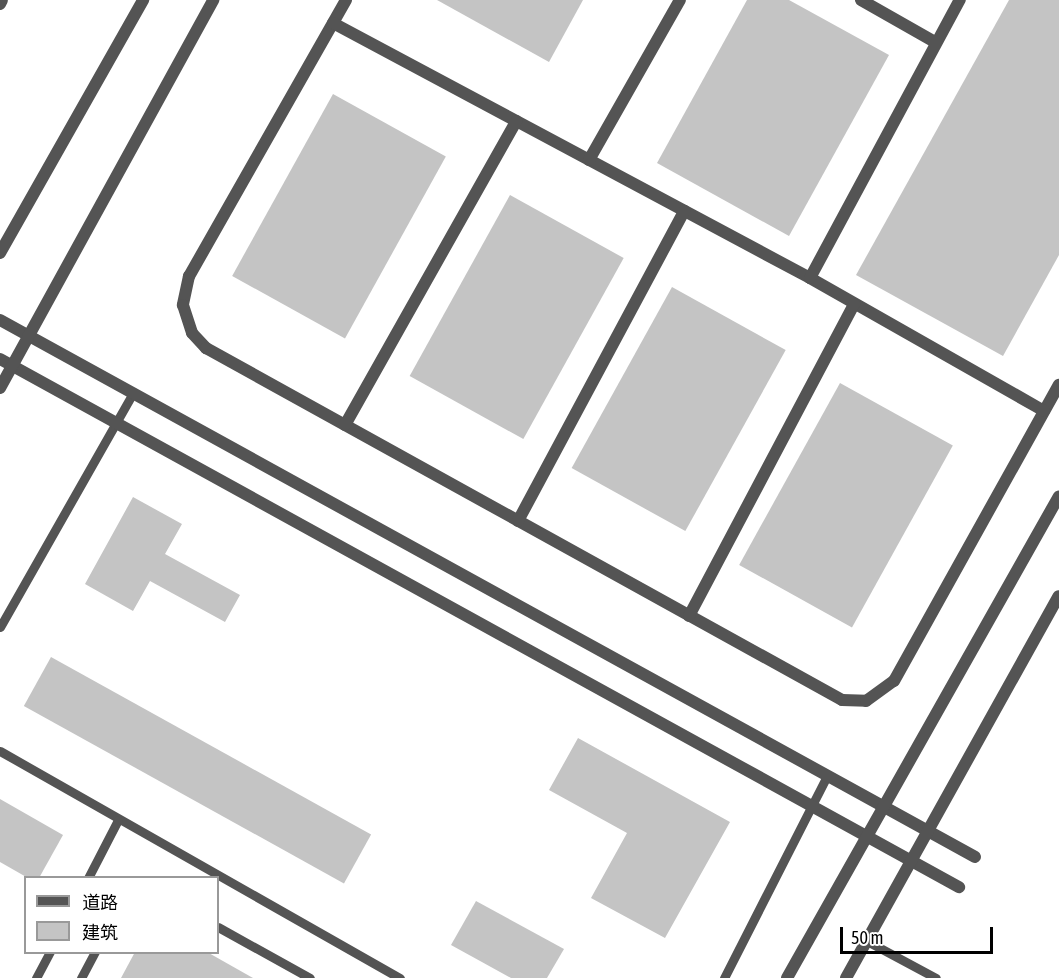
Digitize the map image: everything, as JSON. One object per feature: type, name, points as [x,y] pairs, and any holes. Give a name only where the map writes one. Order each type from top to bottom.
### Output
[{"type":"street","points":[[0,253],[143,0]]},
{"type":"street","points":[[0,388],[213,0]]},
{"type":"street","points":[[346,0],[189,276],[183,304],[192,333],[206,348],[842,700],[878,696],[894,681],[1059,385]]},
{"type":"street","points":[[588,160],[680,0]]},
{"type":"street","points":[[861,0],[936,42]]},
{"type":"street","points":[[810,278],[960,0]]},
{"type":"street","points":[[333,23],[810,278],[1044,411]]},
{"type":"street","points":[[345,425],[516,121]]},
{"type":"street","points":[[518,521],[684,211]]},
{"type":"street","points":[[689,616],[854,304]]},
{"type":"street","points":[[0,320],[975,857]]},
{"type":"street","points":[[0,359],[959,887]]},
{"type":"street","points":[[787,978],[1059,496]]},
{"type":"street","points":[[846,978],[1059,596]]},
{"type":"lane","points":[[0,627],[134,393]]},
{"type":"lane","points":[[0,752],[218,876]]},
{"type":"lane","points":[[724,978],[827,776]]},
{"type":"lane","points":[[89,876],[118,820]]},
{"type":"lane","points":[[219,877],[400,978]]},
{"type":"lane","points":[[219,928],[310,978]]},
{"type":"lane","points":[[867,941],[922,975],[936,978]]},
{"type":"lane","points":[[36,978],[49,954]]},
{"type":"lane","points":[[81,978],[94,954]]},
{"type":"building","points":[[437,0],[583,0],[549,62]]},
{"type":"building","points":[[747,0],[789,0],[889,55],[789,236],[657,163]]},
{"type":"building","points":[[1009,0],[1059,0],[1059,255],[1003,356],[856,275]]},
{"type":"building","points":[[333,94],[446,157],[345,338],[232,276]]},
{"type":"building","points":[[510,195],[624,258],[523,439],[410,376]]},
{"type":"building","points":[[672,287],[786,350],[685,531],[572,468]]},
{"type":"building","points":[[840,383],[953,446],[852,627],[739,565]]},
{"type":"building","points":[[133,497],[182,524],[165,554],[240,595],[225,622],[150,581],[133,611],[85,584]]},
{"type":"building","points":[[51,657],[371,834],[344,883],[24,706]]},
{"type":"building","points":[[578,738],[730,822],[665,938],[591,898],[627,833],[549,790]]},
{"type":"building","points":[[0,799],[63,835],[40,876],[24,876],[0,862]]},
{"type":"building","points":[[476,901],[564,949],[547,978],[511,978],[451,945]]},
{"type":"building","points":[[134,954],[211,954],[253,978],[121,978]]}]
